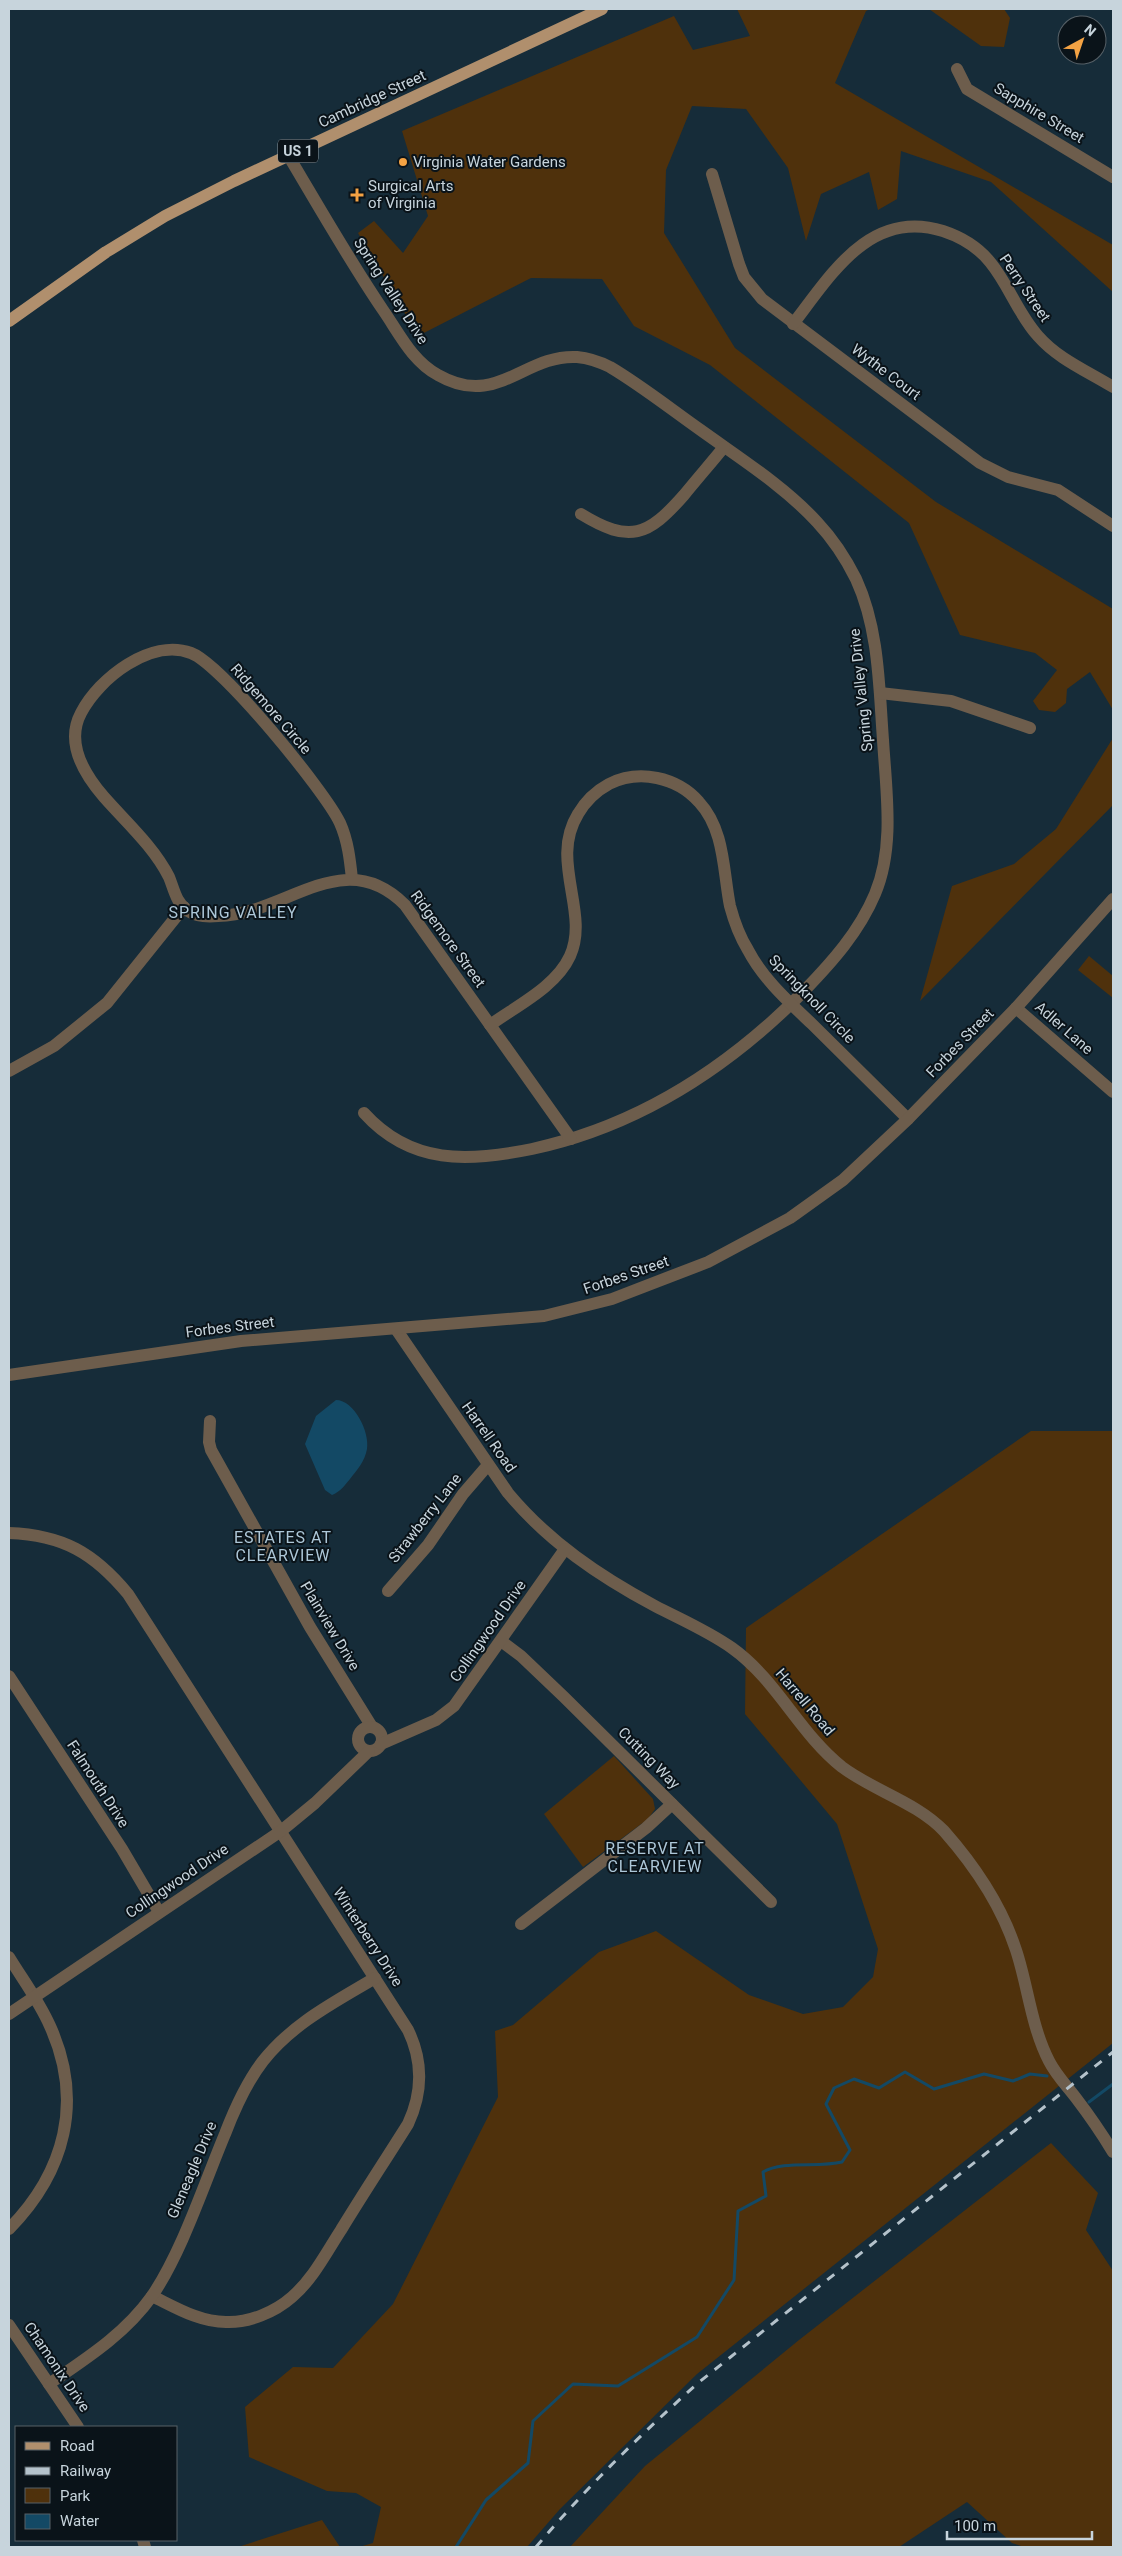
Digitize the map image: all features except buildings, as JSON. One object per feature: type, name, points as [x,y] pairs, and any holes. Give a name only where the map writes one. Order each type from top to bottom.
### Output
[{"type":"main road","name":"Cambridge Street","points":[[9,321],[90,263],[165,216],[288,156],[602,9]]},
{"type":"street","name":"Sapphire Street","points":[[956,69],[967,90],[1113,177]]},
{"type":"street","name":"Spring Valley Drive","points":[[288,156],[380,305],[413,354],[433,373],[458,384],[488,385],[507,381],[545,361],[572,357],[585,358],[610,367],[724,447],[801,506],[817,522],[845,559],[862,595],[870,622],[880,694],[887,839],[882,874],[868,909],[851,937],[829,965],[791,1004],[734,1054],[681,1090],[627,1119],[571,1139],[499,1155],[465,1157],[425,1153],[394,1140],[364,1113]]},
{"type":"street","name":"Wythe Court","points":[[712,174],[744,277],[762,299],[980,463],[1008,477],[1058,490],[1113,526]]},
{"type":"street","name":"Perry Street","points":[[794,324],[838,266],[869,240],[892,229],[906,227],[936,229],[967,242],[990,262],[1026,321],[1047,345],[1070,362],[1113,387]]},
{"type":"street","points":[[581,514],[596,523],[620,532],[644,530],[664,518],[724,447]]},
{"type":"street","name":"Ridgemore Circle","points":[[184,907],[156,857],[86,774],[80,763],[76,742],[79,719],[96,692],[127,666],[152,653],[163,650],[183,650],[203,660],[246,701],[332,809],[345,836],[352,879]]},
{"type":"street","points":[[880,694],[951,701],[1030,728]]},
{"type":"street","name":"Springknoll Circle","points":[[490,1025],[548,983],[565,966],[571,955],[575,934],[567,864],[569,833],[581,808],[601,789],[623,779],[638,776],[665,780],[680,786],[691,794],[708,813],[720,844],[730,906],[739,933],[757,965],[791,1004],[908,1119]]},
{"type":"street","name":"Ridgemore Street","points":[[184,907],[196,915],[204,917],[244,913],[264,908],[320,884],[352,879],[377,884],[389,891],[405,905],[571,1139]]},
{"type":"street","name":"Forbes Street","points":[[9,1375],[242,1341],[544,1316],[581,1308],[654,1284],[708,1262],[790,1218],[843,1180],[908,1119],[1016,1008],[1113,899]]},
{"type":"street","points":[[9,1072],[54,1046],[101,1009],[137,969],[184,907]]},
{"type":"street","name":"Adler Lane","points":[[1016,1008],[1113,1092]]},
{"type":"street","name":"Harrell Road","points":[[396,1329],[488,1465],[527,1516],[565,1549],[624,1589],[733,1648],[760,1672],[810,1735],[841,1766],[858,1778],[912,1807],[942,1829],[972,1868],[1008,1927],[1022,1971],[1038,2035],[1049,2061],[1113,2152]]},
{"type":"street","name":"Plainview Drive","points":[[210,1421],[209,1442],[211,1450],[292,1596],[374,1734],[358,1738],[364,1748]]},
{"type":"street","name":"Strawberry Lane","points":[[388,1591],[428,1545],[463,1494],[488,1465]]},
{"type":"street","name":"Winterberry Drive","points":[[9,1534],[29,1535],[69,1545],[84,1552],[110,1573],[142,1612],[375,1978],[413,2041],[420,2071],[417,2101],[408,2124],[306,2283],[292,2297],[275,2309],[238,2322],[203,2319],[152,2296]]},
{"type":"street","name":"Collingwood Drive","points":[[9,2014],[280,1831],[315,1803],[354,1765],[364,1748],[377,1750],[374,1734],[401,1736],[448,1712],[501,1641],[565,1549]]},
{"type":"street","name":"Cutting Way","points":[[501,1641],[533,1667],[771,1902]]},
{"type":"street","name":"Falmouth Drive","points":[[9,1676],[122,1849],[159,1912]]},
{"type":"street","points":[[521,1924],[646,1828],[672,1804]]},
{"type":"street","points":[[9,1957],[35,1996],[50,2025],[63,2064],[66,2084],[66,2120],[63,2140],[51,2173],[39,2194],[9,2229]]},
{"type":"street","name":"Gleneagle Drive","points":[[49,2384],[124,2329],[152,2296],[174,2257],[238,2102],[263,2061],[281,2041],[311,2016],[375,1978]]},
{"type":"street","name":"Chamonix Drive","points":[[9,2325],[77,2426]]},
{"type":"green space","points":[[737,9],[870,9],[866,11],[835,83],[1113,245],[1113,292],[991,182],[901,151],[897,199],[878,210],[869,172],[821,194],[806,241],[788,168],[746,109],[692,106],[666,170],[664,233],[735,348],[936,502],[1113,609],[1113,710],[1090,672],[1067,689],[1066,703],[1055,712],[1039,710],[1033,701],[1057,670],[1035,653],[960,635],[909,523],[710,365],[634,326],[602,279],[531,278],[418,336],[358,233],[374,221],[403,253],[428,216],[402,131],[674,16],[693,50],[750,36]]},
{"type":"green space","points":[[929,9],[1004,9],[1010,18],[1004,47],[981,46]]},
{"type":"green space","points":[[1113,738],[1113,805],[920,1001],[952,886],[1014,864],[1056,829]]},
{"type":"green space","points":[[1089,956],[1113,976],[1113,998],[1078,970]]},
{"type":"green space","points":[[1031,1431],[1113,1431],[1113,2043],[697,2374],[560,2509],[527,2547],[359,2547],[373,2543],[381,2507],[356,2493],[327,2491],[249,2457],[245,2407],[293,2367],[333,2368],[393,2304],[498,2097],[495,2031],[513,2025],[599,1952],[656,1931],[749,1995],[803,2014],[843,2007],[873,1977],[878,1949],[837,1824],[745,1714],[746,1628]]},
{"type":"green space","points":[[614,1756],[653,1799],[655,1809],[648,1819],[583,1867],[544,1814]]},
{"type":"green space","points":[[1051,2143],[1098,2193],[1086,2230],[1113,2271],[1113,2547],[1024,2547],[1012,2543],[967,2502],[899,2547],[570,2547],[645,2466],[799,2340]]},
{"type":"green space","points":[[322,2520],[340,2547],[238,2547]]},
{"type":"water","points":[[336,1400],[343,1401],[355,1411],[366,1434],[367,1449],[363,1461],[355,1472],[342,1488],[332,1495],[325,1490],[305,1444],[316,1416]]},
{"type":"waterway","points":[[456,2547],[486,2500],[528,2463],[533,2421],[573,2384],[618,2386],[697,2337],[734,2280],[738,2211],[766,2196],[763,2172],[780,2166],[842,2162],[850,2150],[826,2104],[834,2088],[854,2079],[879,2088],[905,2072],[934,2089],[984,2074],[1013,2081],[1030,2074],[1047,2076]]},
{"type":"waterway","points":[[1089,2102],[1113,2084]]},
{"type":"railway","points":[[536,2547],[614,2462],[698,2383],[1113,2052]]},
{"type":"place","name":"Virginia Water Gardens","points":[[403,162]]},
{"type":"place","name":"Surgical Arts of Virginia","points":[[357,195]]},
{"type":"district","name":"SPRING VALLEY","points":[[233,912]]},
{"type":"district","name":"ESTATES AT CLEARVIEW","points":[[283,1546]]},
{"type":"district","name":"RESERVE AT CLEARVIEW","points":[[655,1857]]}]
